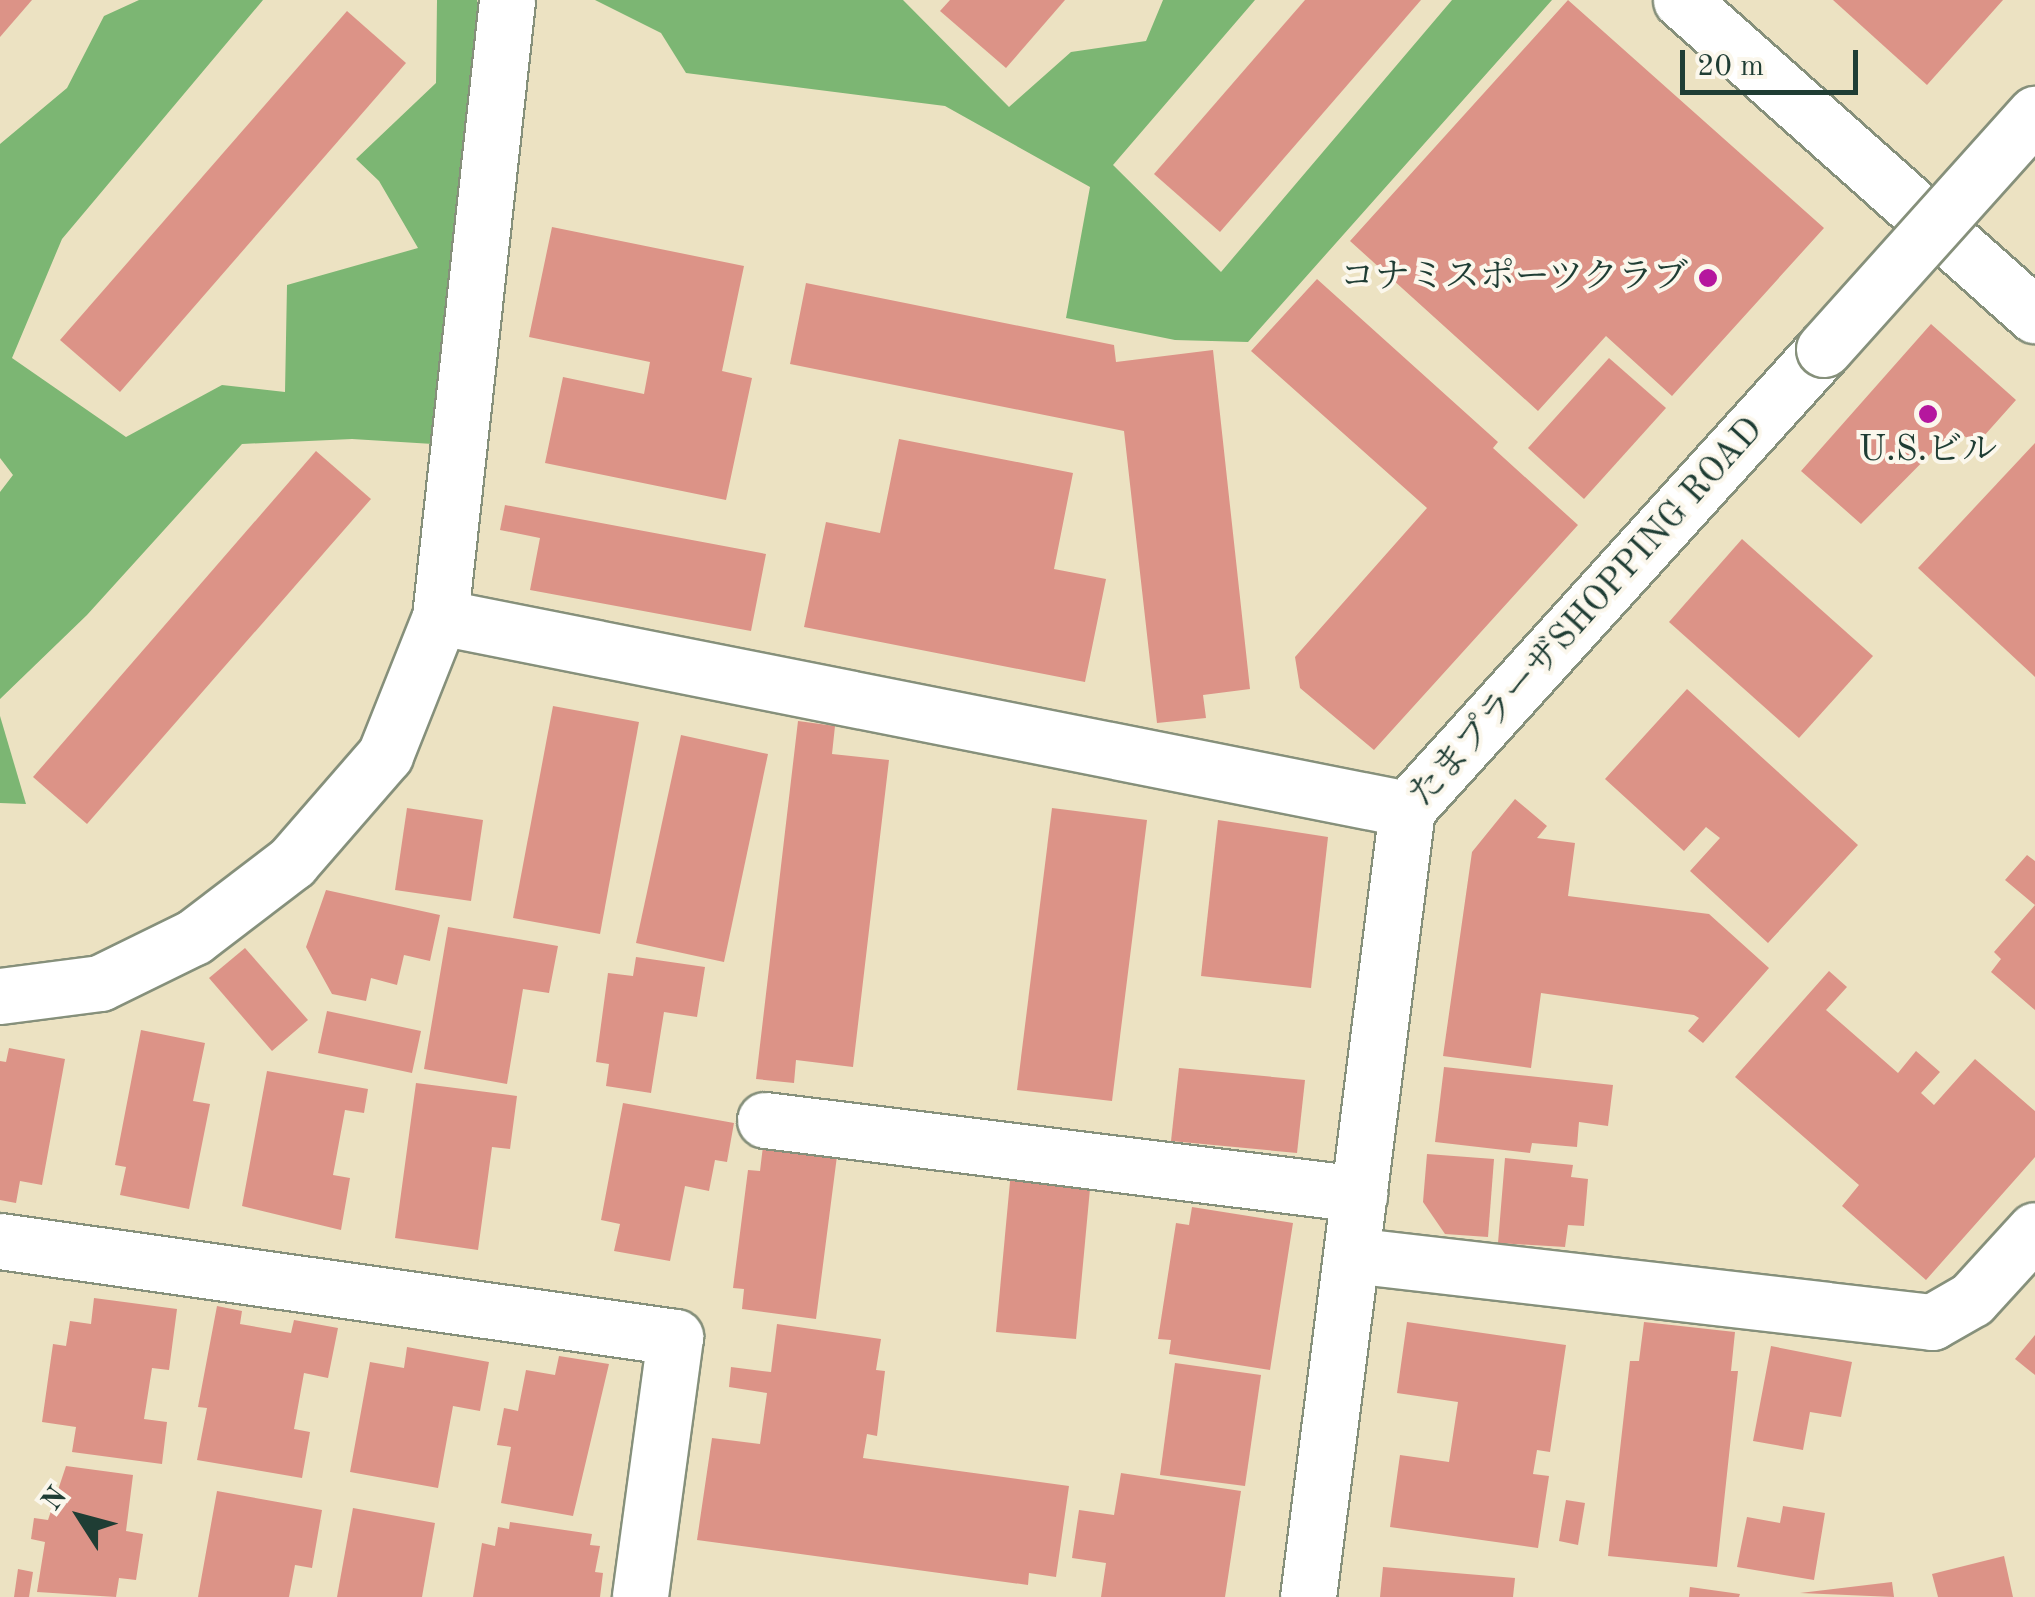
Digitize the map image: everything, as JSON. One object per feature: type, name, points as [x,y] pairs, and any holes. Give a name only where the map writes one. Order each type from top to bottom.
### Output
[{"type":"street","points":[[0,996],[100,982],[194,937],[292,862],[385,755],[440,616],[506,0]]},
{"type":"street","points":[[1682,0],[2035,316]]},
{"type":"street","name":"たまプラーザSHOPPING ROAD","points":[[1308,1597],[1408,808],[2035,114]]},
{"type":"street","points":[[440,616],[1408,808]]},
{"type":"street","points":[[764,1120],[1359,1194]]},
{"type":"street","points":[[1352,1254],[1932,1322],[1972,1299],[2035,1230]]},
{"type":"street","points":[[0,1242],[675,1337],[640,1597]]},
{"type":"green space","points":[[139,0],[263,0],[62,239],[12,358],[126,437],[222,385],[285,392],[287,285],[418,248],[379,181],[356,159],[436,83],[437,0],[477,0],[489,60],[433,444],[352,439],[242,444],[87,615],[0,699],[0,492],[13,475],[0,458],[0,144],[67,88],[104,16]]},
{"type":"green space","points":[[595,0],[903,0],[1009,107],[1071,52],[1146,41],[1163,0],[1255,0],[1113,165],[1221,272],[1452,0],[1552,0],[1248,342],[1175,340],[1066,318],[1090,187],[945,106],[686,73],[661,33]]},
{"type":"green space","points":[[0,716],[26,804],[0,803]]},
{"type":"building","points":[[0,0],[32,0],[0,37]]},
{"type":"building","points":[[950,0],[1065,0],[1006,68],[940,11]]},
{"type":"building","points":[[1305,0],[1421,0],[1220,232],[1154,174]]},
{"type":"building","points":[[1568,0],[1824,228],[1672,396],[1606,336],[1538,411],[1350,241]]},
{"type":"building","points":[[1833,0],[2003,0],[1927,85]]},
{"type":"building","points":[[347,11],[406,63],[120,392],[60,340]]},
{"type":"building","points":[[552,227],[744,266],[722,371],[752,378],[726,500],[545,463],[563,377],[644,394],[650,362],[529,337]]},
{"type":"building","points":[[1317,279],[1498,442],[1493,448],[1578,525],[1374,750],[1300,688],[1295,657],[1427,508],[1251,351]]},
{"type":"building","points":[[806,283],[1114,345],[1116,362],[1213,350],[1250,689],[1203,695],[1206,718],[1157,723],[1124,431],[790,364]]},
{"type":"building","name":"U.S.ビル","points":[[1931,324],[2016,400],[1975,446],[1956,428],[1861,524],[1801,471]]},
{"type":"building","points":[[1609,358],[1666,408],[1584,499],[1528,448]]},
{"type":"building","points":[[899,439],[1073,473],[1054,569],[1106,579],[1085,682],[804,627],[826,522],[880,533]]},
{"type":"building","points":[[2035,443],[2035,677],[1918,568]]},
{"type":"building","points":[[316,451],[371,499],[87,824],[33,777]]},
{"type":"building","points":[[505,505],[766,554],[751,631],[530,590],[540,538],[500,530]]},
{"type":"building","points":[[1742,539],[1873,656],[1799,738],[1669,622]]},
{"type":"building","points":[[1687,689],[1858,845],[1768,943],[1690,871],[1720,838],[1706,827],[1684,851],[1605,779]]},
{"type":"building","points":[[553,706],[639,722],[600,934],[513,918]]},
{"type":"building","points":[[798,721],[835,726],[832,754],[889,760],[853,1067],[796,1060],[794,1083],[756,1079]]},
{"type":"building","points":[[681,735],[768,754],[724,962],[636,943]]},
{"type":"building","points":[[1515,799],[1547,826],[1537,838],[1575,843],[1568,896],[1709,914],[1769,968],[1703,1043],[1688,1031],[1699,1018],[1694,1015],[1541,993],[1531,1068],[1443,1056],[1472,852]]},
{"type":"building","points":[[407,808],[483,820],[471,901],[395,890]]},
{"type":"building","points":[[1052,808],[1147,820],[1112,1101],[1017,1090]]},
{"type":"building","points":[[1218,820],[1328,837],[1311,988],[1201,976]]},
{"type":"building","points":[[2027,855],[2035,861],[2035,905],[2005,880]]},
{"type":"building","points":[[326,890],[440,915],[430,961],[404,955],[397,985],[371,978],[366,1001],[332,994],[306,947]]},
{"type":"building","points":[[2035,905],[2035,1010],[1991,972],[2001,959],[1994,952]]},
{"type":"building","points":[[448,927],[558,946],[549,993],[523,989],[507,1084],[424,1069]]},
{"type":"building","points":[[245,948],[308,1020],[272,1051],[209,978]]},
{"type":"building","points":[[636,957],[705,967],[697,1017],[664,1012],[651,1093],[606,1086],[609,1064],[596,1062],[608,973],[633,976]]},
{"type":"building","points":[[1829,971],[1847,987],[1826,1010],[1898,1073],[1916,1051],[1940,1072],[1921,1093],[1934,1105],[1975,1059],[2035,1111],[2035,1157],[1926,1280],[1842,1206],[1859,1185],[1735,1077]]},
{"type":"building","points":[[327,1011],[421,1031],[412,1073],[318,1053]]},
{"type":"building","points":[[141,1030],[205,1043],[193,1101],[210,1104],[189,1209],[120,1195],[126,1167],[115,1165]]},
{"type":"building","points":[[9,1048],[65,1059],[42,1185],[20,1181],[16,1203],[0,1200],[0,1061],[6,1062]]},
{"type":"building","points":[[1444,1067],[1613,1085],[1608,1126],[1579,1122],[1577,1147],[1532,1143],[1530,1153],[1435,1142]]},
{"type":"building","points":[[1179,1068],[1305,1080],[1297,1153],[1171,1141]]},
{"type":"building","points":[[267,1071],[368,1089],[364,1113],[345,1110],[333,1175],[350,1178],[341,1230],[242,1206]]},
{"type":"building","points":[[416,1083],[517,1096],[510,1149],[492,1147],[478,1250],[395,1238]]},
{"type":"building","points":[[623,1103],[734,1123],[727,1162],[715,1160],[709,1191],[685,1186],[670,1261],[614,1251],[620,1224],[601,1220]]},
{"type":"building","points":[[763,1146],[837,1156],[816,1319],[742,1309],[744,1289],[733,1288],[748,1170],[760,1171]]},
{"type":"building","points":[[1427,1154],[1494,1159],[1488,1237],[1445,1234],[1423,1202]]},
{"type":"building","points":[[1505,1158],[1573,1165],[1571,1177],[1588,1179],[1584,1226],[1568,1225],[1565,1247],[1498,1243]]},
{"type":"building","points":[[1011,1171],[1091,1178],[1076,1339],[996,1332]]},
{"type":"building","points":[[1192,1207],[1293,1223],[1270,1370],[1169,1354],[1171,1340],[1158,1339],[1176,1223],[1189,1225]]},
{"type":"building","points":[[94,1298],[177,1309],[169,1370],[152,1368],[144,1419],[167,1422],[162,1464],[72,1452],[76,1427],[42,1422],[53,1344],[66,1346],[70,1321],[91,1324]]},
{"type":"building","points":[[217,1306],[242,1311],[240,1324],[291,1333],[294,1320],[338,1328],[328,1378],[304,1373],[294,1429],[310,1432],[302,1478],[197,1460],[207,1408],[198,1407]]},
{"type":"building","points":[[1407,1322],[1566,1345],[1550,1452],[1537,1450],[1533,1474],[1549,1476],[1538,1548],[1390,1527],[1400,1455],[1449,1462],[1458,1402],[1397,1393]]},
{"type":"building","points":[[1644,1322],[1735,1332],[1731,1371],[1738,1371],[1717,1567],[1608,1556],[1630,1361],[1639,1361]]},
{"type":"building","points":[[777,1324],[881,1339],[876,1370],[885,1371],[877,1436],[867,1434],[863,1458],[1069,1486],[1056,1577],[1029,1573],[1028,1585],[697,1540],[712,1438],[760,1444],[767,1393],[729,1387],[731,1367],[771,1372]]},
{"type":"building","points":[[2035,1335],[2035,1375],[2015,1359]]},
{"type":"building","points":[[1771,1346],[1852,1362],[1841,1417],[1810,1412],[1803,1450],[1753,1441]]},
{"type":"building","points":[[407,1347],[489,1362],[480,1411],[453,1406],[438,1488],[350,1472],[370,1362],[404,1368]]},
{"type":"building","points":[[559,1356],[609,1364],[573,1516],[501,1503],[511,1447],[497,1445],[504,1408],[518,1411],[526,1370],[555,1375]]},
{"type":"building","points":[[1175,1363],[1261,1375],[1245,1486],[1160,1475]]},
{"type":"building","points":[[66,1466],[133,1475],[126,1531],[143,1534],[136,1580],[119,1578],[116,1597],[37,1592],[45,1542],[31,1539],[34,1518],[48,1520]]},
{"type":"building","points":[[1121,1473],[1241,1491],[1225,1597],[1101,1597],[1106,1563],[1072,1558],[1079,1510],[1114,1515]]},
{"type":"building","points":[[217,1491],[322,1510],[312,1568],[295,1565],[289,1597],[198,1597]]},
{"type":"building","points":[[1566,1500],[1585,1503],[1578,1545],[1559,1541]]},
{"type":"building","points":[[1783,1506],[1825,1513],[1814,1580],[1737,1567],[1747,1517],[1780,1523]]},
{"type":"building","points":[[353,1508],[435,1523],[422,1597],[337,1597]]},
{"type":"building","points":[[510,1522],[592,1534],[590,1545],[600,1546],[595,1572],[603,1573],[600,1597],[473,1597],[482,1543],[495,1546],[498,1527],[509,1529]]},
{"type":"building","points":[[2004,1556],[2013,1597],[1938,1597],[1932,1574]]},
{"type":"building","points":[[1383,1567],[1515,1578],[1513,1597],[1380,1597]]},
{"type":"building","points":[[18,1569],[33,1572],[29,1597],[14,1597]]},
{"type":"building","points":[[1892,1582],[1894,1597],[1800,1593]]},
{"type":"building","points":[[1690,1587],[1740,1594],[1689,1597]]},
{"type":"place","name":"コナミスポーツクラブ","points":[[1708,278]]},
{"type":"place","name":"U.S.ビル","points":[[1928,414]]}]
